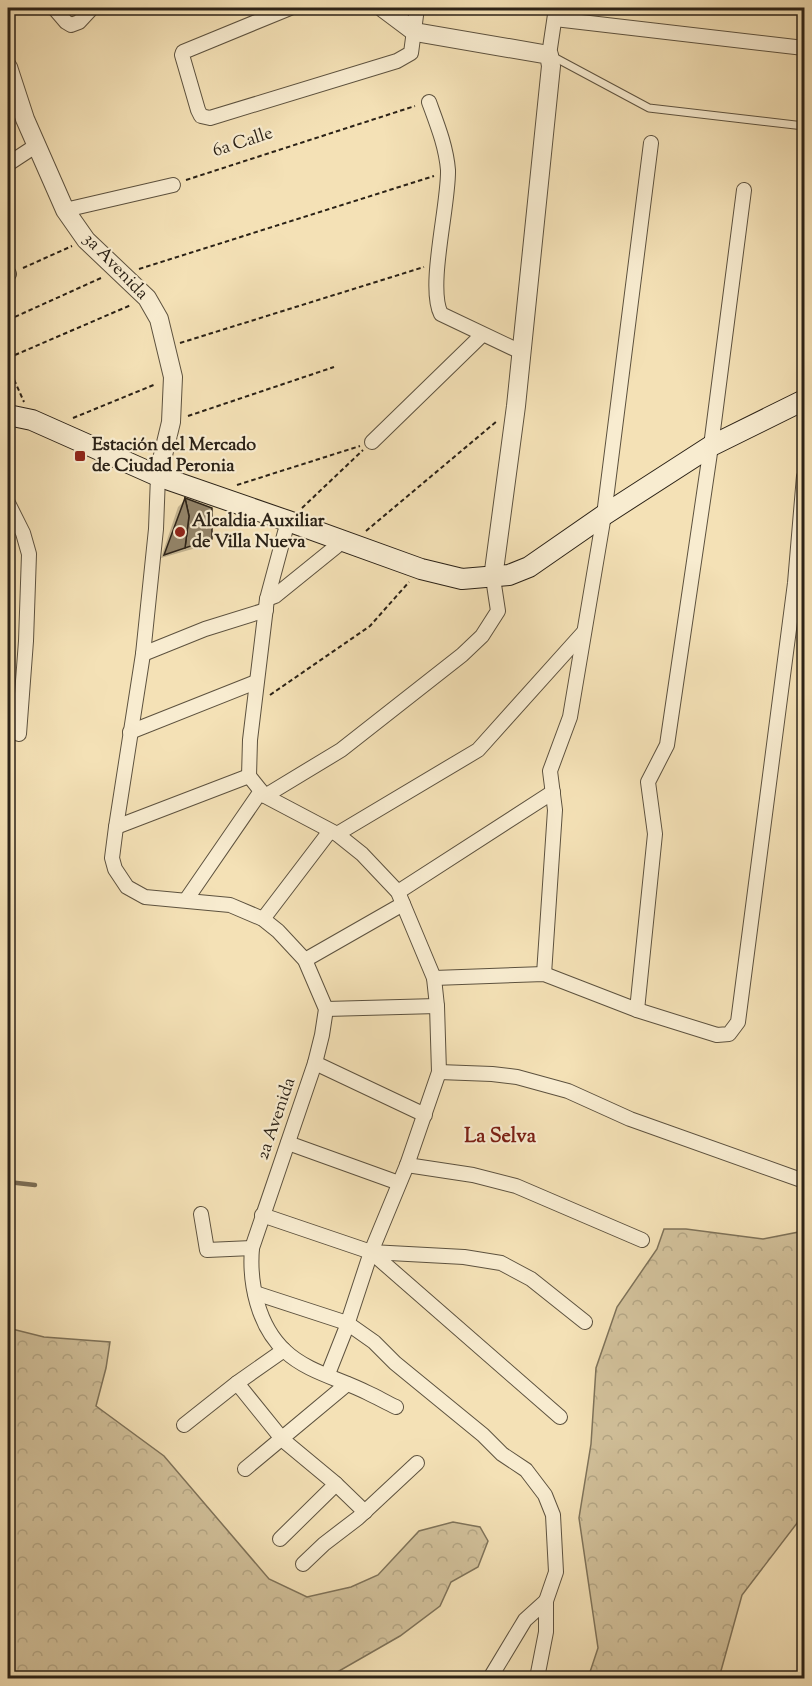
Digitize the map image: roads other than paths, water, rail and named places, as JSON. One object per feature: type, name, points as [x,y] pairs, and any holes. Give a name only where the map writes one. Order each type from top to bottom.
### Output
[{"type":"main road","points":[[8,415],[40,424],[158,476],[288,520],[421,569],[462,579],[493,578],[509,575],[529,567],[711,446],[804,400]]},
{"type":"street","points":[[54,8],[66,22],[72,25],[79,22],[92,8]]},
{"type":"street","points":[[291,8],[182,52],[201,116],[210,118],[397,61],[411,53],[417,8]]},
{"type":"street","points":[[383,8],[415,32],[549,55]]},
{"type":"street","points":[[186,900],[263,794],[341,750],[462,655],[482,636],[498,611],[493,578],[516,406],[551,66],[549,55],[556,14],[804,48]]},
{"type":"street","name":"3a Avenida","points":[[8,72],[25,119],[65,210],[86,240],[147,298],[159,320],[173,377],[171,422],[158,476]]},
{"type":"street","points":[[429,102],[446,154],[448,172],[438,263],[437,304],[441,314],[521,352]]},
{"type":"street","points":[[544,974],[555,810],[550,771],[570,717],[604,515],[651,143]]},
{"type":"street","points":[[8,164],[37,145]]},
{"type":"street","points":[[65,210],[173,185]]},
{"type":"street","points":[[637,1010],[655,834],[648,782],[652,770],[667,745],[711,446],[744,190]]},
{"type":"street","points":[[372,442],[482,335]]},
{"type":"street","points":[[158,476],[156,529],[143,654],[112,858],[119,879],[126,887],[145,897],[230,905],[263,919],[305,960],[326,1009],[437,1006]]},
{"type":"street","points":[[434,978],[544,974],[637,1010],[717,1035],[729,1034],[738,1022],[800,587],[804,476]]},
{"type":"street","points":[[8,503],[23,533],[29,554],[26,641],[18,734]]},
{"type":"street","points":[[288,520],[266,605],[253,707],[249,776],[263,794],[334,832],[362,854],[400,898],[434,978],[437,1006],[439,1072],[407,1165],[371,1252],[328,1374]]},
{"type":"street","points":[[143,654],[266,605],[347,542]]},
{"type":"street","points":[[263,919],[334,832],[478,750],[583,633]]},
{"type":"street","points":[[130,732],[256,682]]},
{"type":"street","points":[[116,827],[249,776]]},
{"type":"street","points":[[305,960],[400,898],[553,792]]},
{"type":"street","name":"2a Avenida","points":[[326,1009],[315,1064],[262,1215],[252,1248],[250,1266],[264,1322],[284,1350],[300,1362],[396,1407]]},
{"type":"street","points":[[315,1064],[425,1115]]},
{"type":"street","points":[[439,1072],[517,1077],[568,1091],[630,1119],[804,1180]]},
{"type":"street","points":[[288,1143],[399,1183]]},
{"type":"street","points":[[407,1165],[473,1175],[516,1186],[642,1240]]},
{"type":"street","points":[[201,1214],[207,1250],[252,1248]]},
{"type":"street","points":[[262,1215],[371,1252],[464,1257],[501,1263],[531,1279],[585,1322]]},
{"type":"street","points":[[371,1252],[560,1417]]},
{"type":"street","points":[[255,1293],[347,1323],[374,1342],[395,1364],[483,1435],[501,1454],[526,1470],[545,1495],[553,1515],[556,1572],[546,1601],[546,1632],[537,1678]]},
{"type":"street","points":[[184,1425],[237,1383],[284,1350]]},
{"type":"street","points":[[237,1383],[283,1440],[336,1484],[365,1512]]},
{"type":"street","points":[[245,1469],[283,1440],[348,1384]]},
{"type":"street","points":[[303,1564],[324,1544],[365,1512],[417,1463]]},
{"type":"street","points":[[280,1539],[336,1484]]},
{"type":"street","points":[[490,1678],[525,1620],[546,1601]]},
{"type":"lane","points":[[549,55],[649,108],[804,126]]},
{"type":"waterway","points":[[8,1182],[35,1185]]},
{"type":"place","name":"Estación del Mercado de Ciudad Peronia","points":[[80,456]]},
{"type":"place","name":"Alcaldia Auxiliar de Villa Nueva","points":[[180,532]]},
{"type":"district","name":"La Selva","points":[[500,1137]]}]
